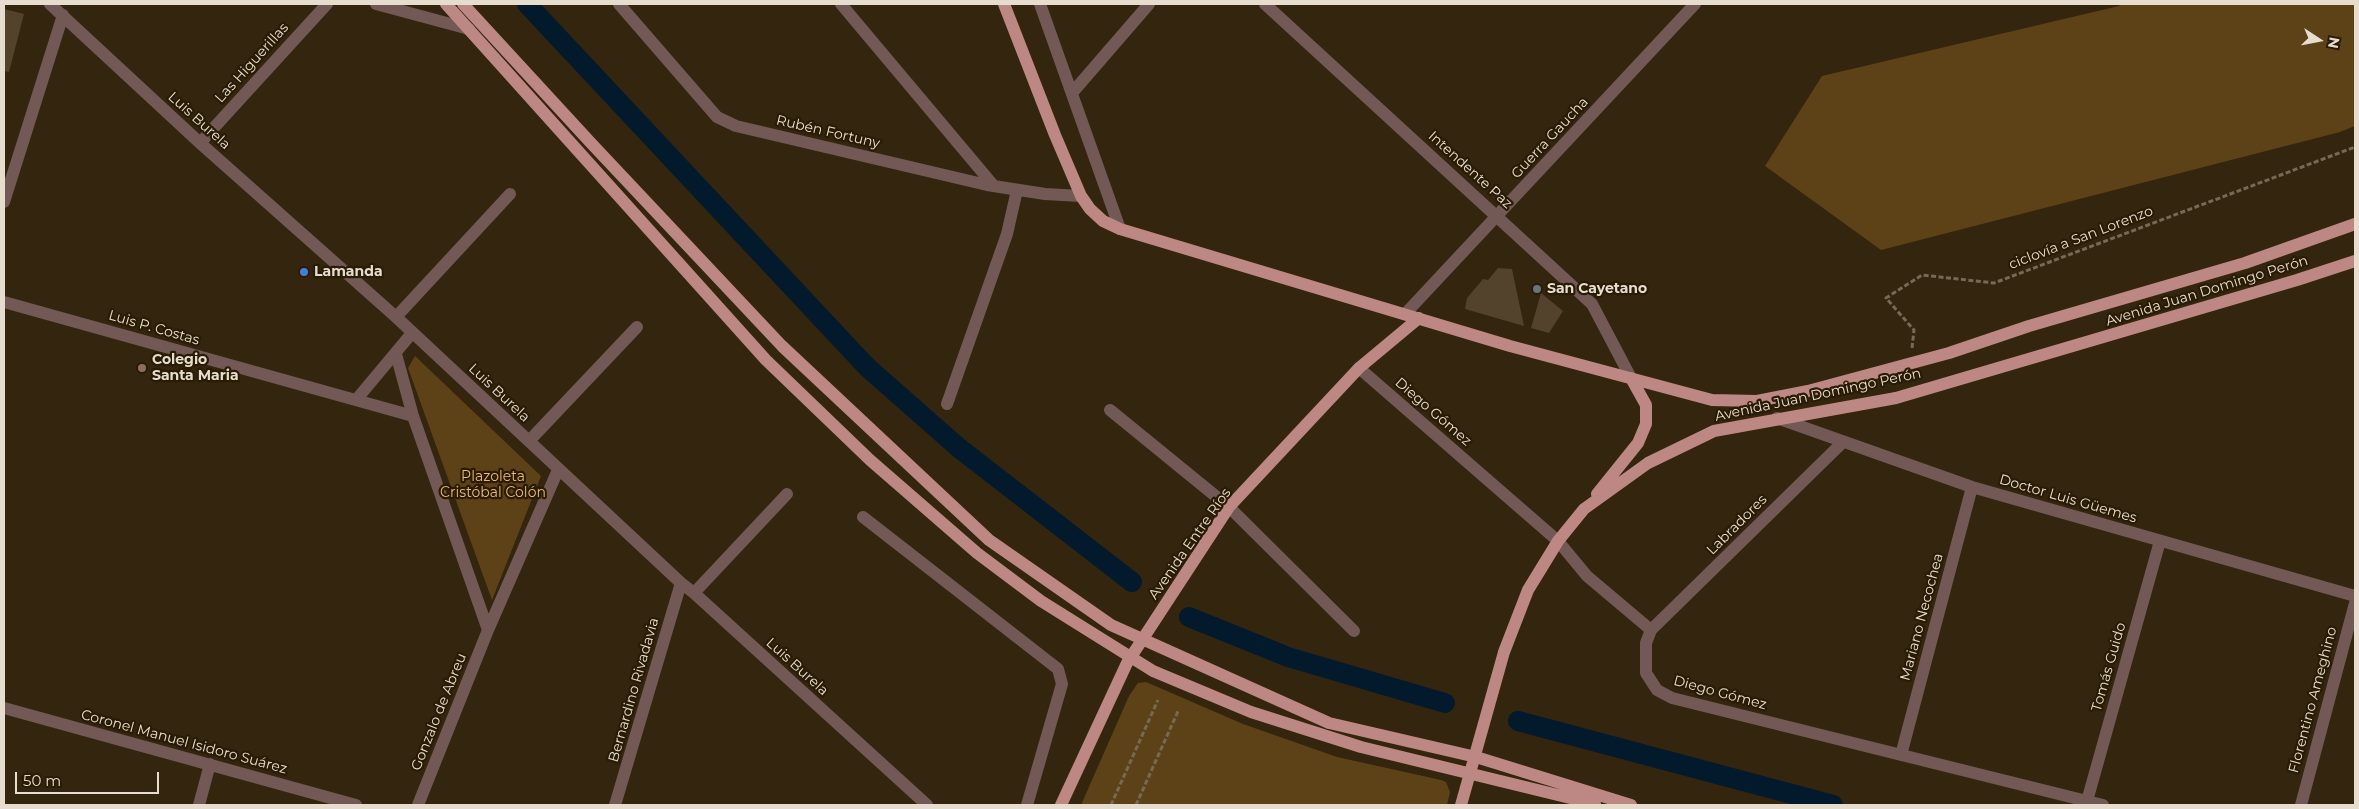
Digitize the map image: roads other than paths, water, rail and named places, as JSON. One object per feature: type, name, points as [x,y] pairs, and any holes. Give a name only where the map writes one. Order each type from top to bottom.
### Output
[{"type":"main road","points":[[446,4],[766,360],[870,460],[977,554],[1041,601],[1153,671],[1251,712],[1361,747],[1600,805]]},
{"type":"main road","points":[[463,4],[782,346],[982,534],[1111,625],[1329,723],[1476,757],[1631,805]]},
{"type":"main road","name":"Avenida Juan Domingo Perón","points":[[1004,4],[1081,196],[1090,209],[1103,221],[1120,229],[1510,346],[1712,400],[1757,401],[1808,391],[1949,353],[2029,326],[2246,263],[2355,224]]},
{"type":"main road","name":"Avenida Juan Domingo Perón","points":[[1461,805],[1504,652],[1528,590],[1558,541],[1584,509],[1648,463],[1667,452],[1714,431],[1777,418],[1896,398],[2297,280],[2355,260]]},
{"type":"main road","name":"Avenida Entre Ríos","points":[[1061,805],[1131,658],[1229,508],[1359,368],[1419,318]]},
{"type":"main road","points":[[1584,509],[1643,433],[1646,424],[1646,406],[1631,378]]},
{"type":"street","name":"Luis Burela","points":[[50,4],[200,143],[396,317],[558,470],[927,805]]},
{"type":"street","name":"Las Higuerillas","points":[[200,143],[327,4]]},
{"type":"street","points":[[376,4],[469,29]]},
{"type":"street","name":"Rubén Fortuny","points":[[620,4],[717,117],[736,126],[994,186],[1081,196]]},
{"type":"street","points":[[841,4],[994,186]]},
{"type":"street","points":[[1040,4],[1120,229]]},
{"type":"street","points":[[1072,93],[1149,4]]},
{"type":"street","name":"Intendente Paz","points":[[1265,4],[1592,304],[1631,378]]},
{"type":"street","name":"Guerra Gaucha","points":[[1405,314],[1693,5]]},
{"type":"street","points":[[4,202],[63,15]]},
{"type":"street","points":[[947,404],[1007,234],[1017,190]]},
{"type":"street","points":[[396,317],[510,194]]},
{"type":"street","name":"Luis P. Costas","points":[[4,302],[412,416]]},
{"type":"street","points":[[529,441],[637,327]]},
{"type":"street","points":[[356,400],[412,333]]},
{"type":"street","points":[[396,354],[412,416],[488,630]]},
{"type":"street","name":"Diego Gómez","points":[[1359,368],[1558,541],[1587,576],[1651,630],[1646,643],[1646,672],[1657,690],[1672,698],[2103,805]]},
{"type":"street","points":[[1110,410],[1229,508],[1354,631]]},
{"type":"street","name":"Doctor Luis Güemes","points":[[1777,418],[1972,487],[2355,596]]},
{"type":"street","name":"Labradores","points":[[1651,630],[1843,442]]},
{"type":"street","name":"Gonzalo de Abreu","points":[[418,805],[488,630],[558,470]]},
{"type":"street","name":"Mariano Necochea","points":[[1900,755],[1972,487]]},
{"type":"street","points":[[694,593],[787,494]]},
{"type":"street","points":[[863,517],[1058,669],[1062,684],[1027,805]]},
{"type":"street","name":"Tomás Guido","points":[[2087,801],[2160,541]]},
{"type":"street","name":"Bernardino Rivadavia","points":[[615,805],[681,583]]},
{"type":"street","name":"Florentino Ameghino","points":[[2300,805],[2355,603]]},
{"type":"street","name":"Coronel Manuel Isidoro Suárez","points":[[4,708],[356,805]]},
{"type":"street","points":[[199,805],[210,764]]},
{"type":"waterway","points":[[527,4],[867,367],[959,448],[1132,582]]},
{"type":"waterway","points":[[1189,617],[1288,657],[1445,703]]},
{"type":"waterway","points":[[1518,721],[1833,805]]},
{"type":"place","name":"Lamanda","points":[[304,272]]},
{"type":"place","name":"San Cayetano","points":[[1537,289]]},
{"type":"place","name":"Colegio Santa Maria","points":[[142,368]]},
{"type":"park label","name":"Plazoleta Cristóbal Colón","points":[[493,486]]}]
